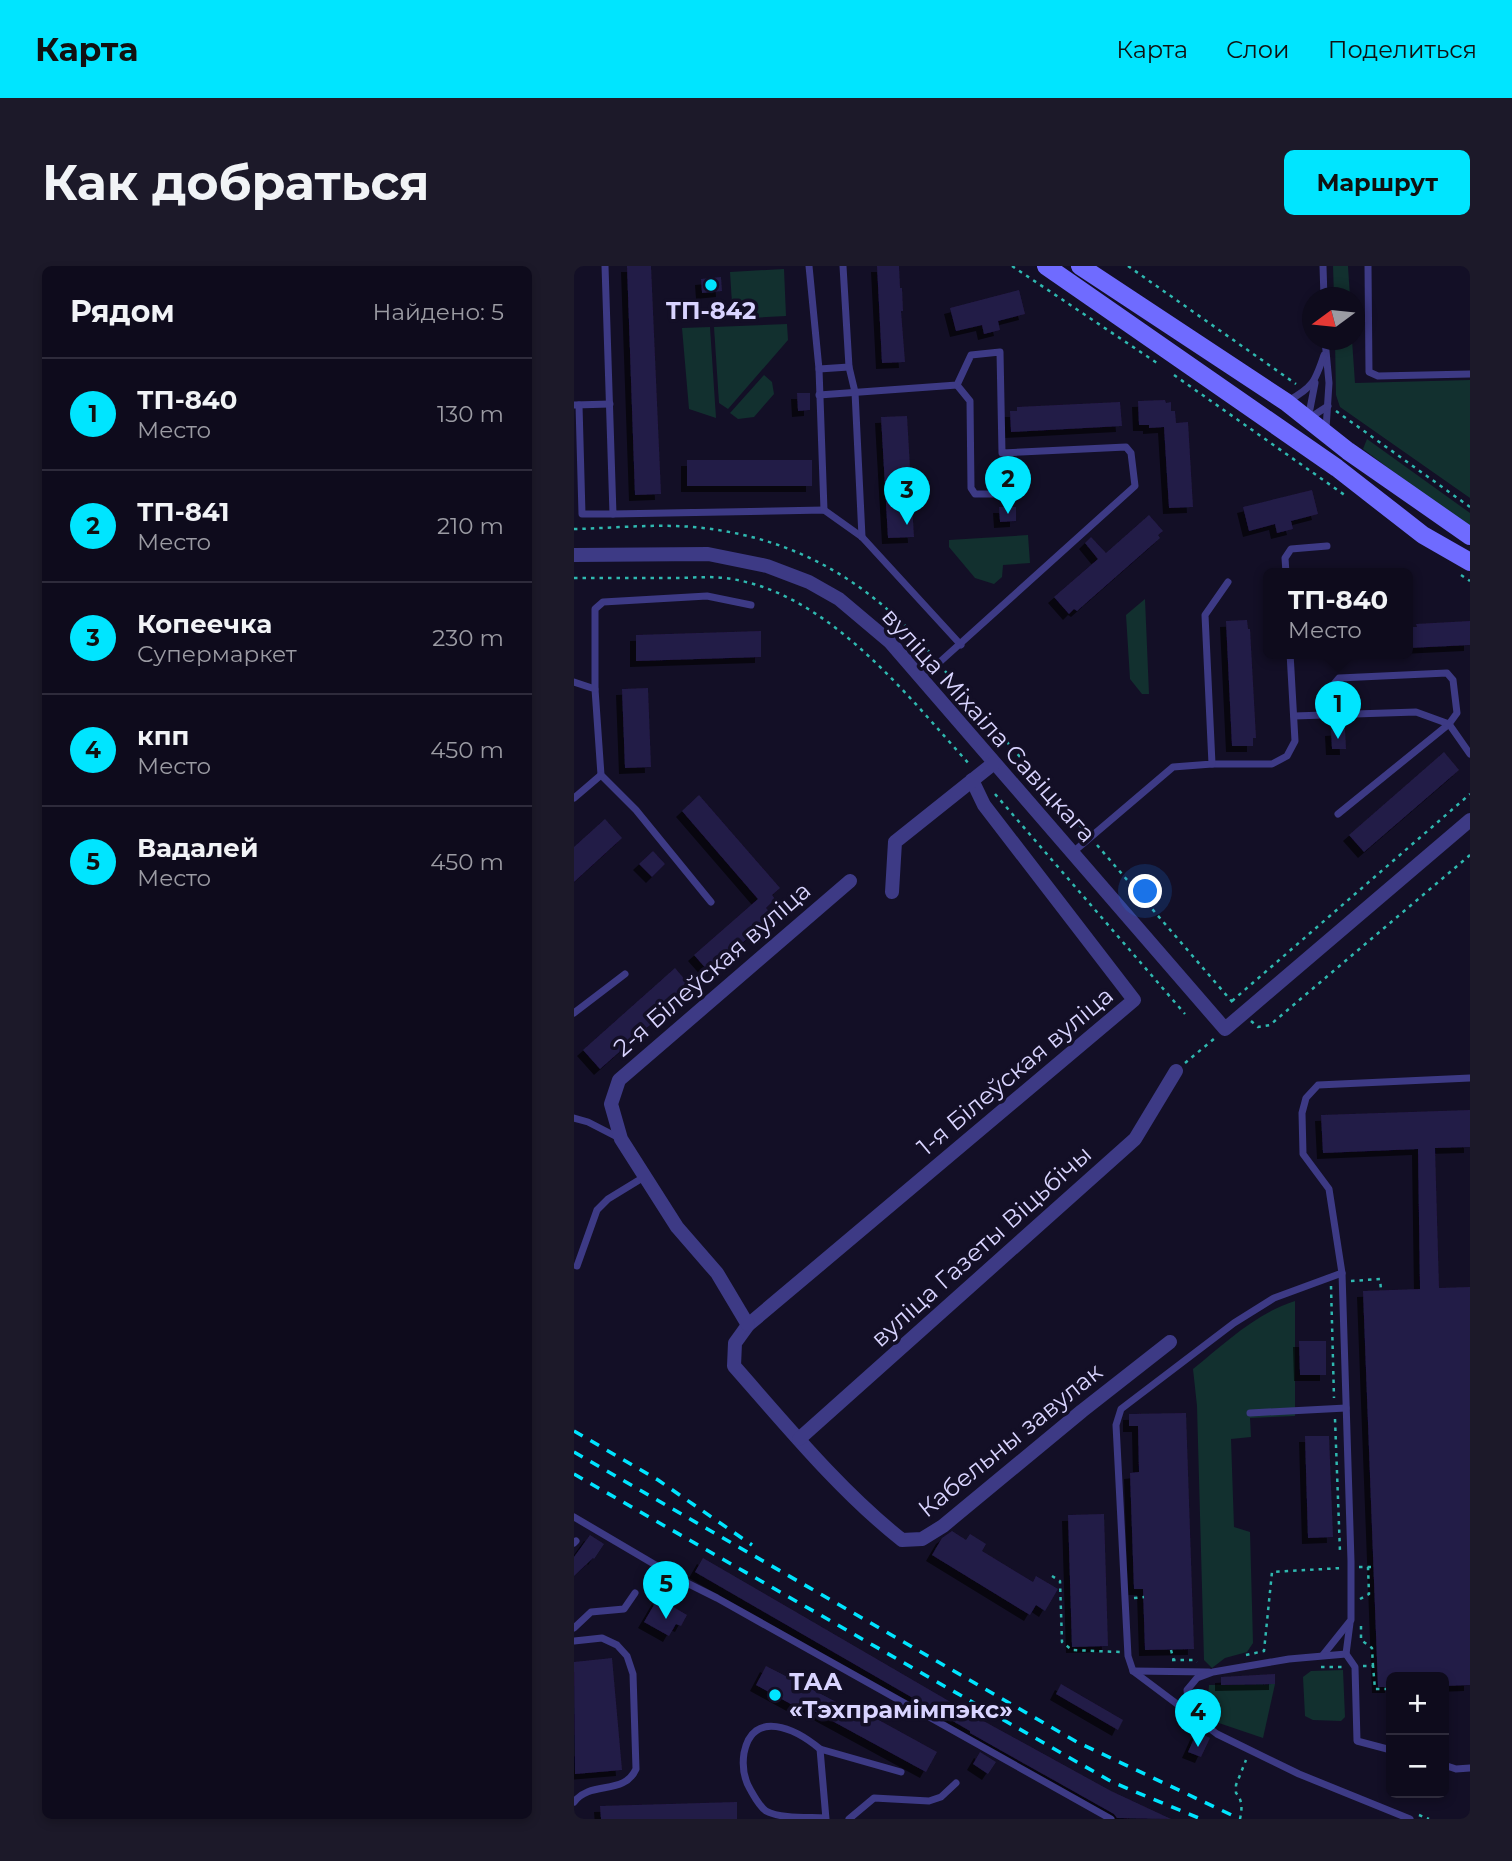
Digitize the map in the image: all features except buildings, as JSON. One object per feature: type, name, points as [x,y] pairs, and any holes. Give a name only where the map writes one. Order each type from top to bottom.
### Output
[{"type":"main road","points":[[1046,266],[1337,468],[1465,568]]},
{"type":"main road","points":[[1080,266],[1286,402],[1470,536]]},
{"type":"main road","points":[[1296,440],[1308,420]]},
{"type":"street","name":"вуліца Міхаіла Савіцкага","points":[[574,555],[708,554],[767,566],[809,582],[839,599],[890,642],[1225,1029]]},
{"type":"street","points":[[892,892],[895,842],[994,763]]},
{"type":"street","name":"1-я Білеўская вуліца","points":[[748,1325],[1134,1000],[984,805],[975,777]]},
{"type":"street","points":[[1225,1029],[1470,820]]},
{"type":"street","name":"2-я Білеўская вуліца","points":[[748,1325],[717,1273],[677,1227],[621,1139],[611,1104],[619,1080],[850,881]]},
{"type":"street","name":"вуліца Газеты Віцьбічы","points":[[799,1439],[1135,1139],[1176,1071]]},
{"type":"street","name":"Кабельны завулак","points":[[748,1325],[735,1343],[734,1366],[799,1439],[902,1541],[922,1539],[943,1526],[1170,1342]]},
{"type":"lane","points":[[605,266],[613,514]]},
{"type":"lane","points":[[809,266],[819,369],[824,510]]},
{"type":"lane","points":[[843,266],[849,367],[855,392],[862,537]]},
{"type":"lane","points":[[1323,266],[1324,287]]},
{"type":"lane","points":[[1368,266],[1369,372],[1378,376],[1470,374]]},
{"type":"lane","points":[[922,679],[1135,486],[1131,453],[1126,447],[1002,453],[1000,352],[971,355],[957,385]]},
{"type":"lane","points":[[1308,420],[1315,382],[1326,352]]},
{"type":"lane","points":[[1325,433],[1329,383],[1326,352]]},
{"type":"lane","points":[[819,369],[849,367]]},
{"type":"lane","points":[[1286,402],[1306,391],[1315,382]]},
{"type":"lane","points":[[819,395],[957,385]]},
{"type":"lane","points":[[957,385],[970,401],[971,488],[975,494],[1005,494]]},
{"type":"lane","points":[[610,404],[576,405],[582,514],[824,510],[862,537],[961,645]]},
{"type":"lane","points":[[1308,420],[1328,406]]},
{"type":"lane","points":[[1286,568],[1285,558],[1291,549],[1327,546]]},
{"type":"lane","points":[[1212,764],[1205,615],[1228,582]]},
{"type":"lane","points":[[711,902],[636,810],[601,775],[595,689],[595,609],[603,602],[707,596],[751,605]]},
{"type":"lane","points":[[1072,853],[1173,767],[1272,764],[1287,757],[1295,741],[1290,659]]},
{"type":"lane","points":[[1334,713],[1333,685],[1339,678],[1447,673],[1453,680],[1457,713],[1448,724],[1338,814]]},
{"type":"lane","points":[[574,682],[595,689]]},
{"type":"lane","points":[[1294,716],[1416,712],[1448,724],[1470,754]]},
{"type":"lane","points":[[574,798],[601,775]]},
{"type":"lane","points":[[574,1013],[625,974]]},
{"type":"lane","points":[[1386,1749],[1357,1741],[1356,1667],[1346,1654],[1351,1619],[1351,1567],[1342,1273],[1329,1189],[1303,1154],[1302,1113],[1306,1098],[1318,1085],[1470,1078]]},
{"type":"lane","points":[[574,1118],[589,1122],[621,1139]]},
{"type":"lane","points":[[577,1266],[597,1210],[608,1199],[645,1176]]},
{"type":"lane","points":[[1342,1273],[1273,1298],[1234,1323],[1121,1409],[1116,1425],[1128,1652],[1133,1671],[1217,1734],[1286,1768],[1410,1819]]},
{"type":"lane","points":[[1250,1413],[1346,1408]]},
{"type":"lane","points":[[574,1517],[681,1580],[1111,1819]]},
{"type":"lane","points":[[574,1628],[592,1612],[624,1609],[635,1593]]},
{"type":"lane","points":[[1323,1655],[1351,1619]]},
{"type":"lane","points":[[574,1641],[602,1638],[617,1645],[628,1656],[633,1674],[636,1769],[632,1779],[620,1785],[580,1794],[574,1802]]},
{"type":"lane","points":[[1133,1671],[1213,1672],[1346,1654]]},
{"type":"lane","points":[[1196,1719],[1188,1702],[1187,1690],[1197,1678],[1213,1672]]},
{"type":"lane","points":[[820,1749],[825,1818],[781,1816],[767,1811],[755,1798],[745,1779],[743,1763],[747,1739],[758,1727],[769,1726],[802,1734],[820,1749],[901,1772]]},
{"type":"lane","points":[[1449,1767],[1470,1768]]},
{"type":"lane","points":[[849,1819],[874,1798],[929,1801],[942,1797],[956,1783]]},
{"type":"path","points":[[1012,266],[1165,368],[1350,498]]},
{"type":"path","points":[[1358,438],[1364,430]]},
{"type":"path","points":[[574,529],[702,528],[775,543],[797,551],[860,586],[884,605],[939,663],[1243,1014],[1258,1027],[1270,1025],[1470,855]]},
{"type":"path","points":[[1465,568],[1470,581]]},
{"type":"path","points":[[574,578],[723,578],[759,585],[788,596],[817,614],[870,658],[1185,1014]]},
{"type":"path","points":[[1232,1001],[1470,794]]},
{"type":"path","points":[[1176,1071],[1225,1029]]},
{"type":"path","points":[[1340,1555],[1331,1283],[1380,1279],[1381,1290]]},
{"type":"path","points":[[1237,1657],[1264,1651],[1272,1572],[1370,1567],[1369,1594],[1360,1599],[1360,1609]]},
{"type":"path","points":[[1052,1576],[1060,1581],[1062,1642],[1072,1650],[1128,1652]]},
{"type":"path","points":[[1361,1620],[1361,1640],[1372,1648],[1375,1689],[1386,1689]]},
{"type":"path","points":[[1163,1661],[1194,1660],[1201,1665]]},
{"type":"path","points":[[1316,1667],[1373,1666]]},
{"type":"path","points":[[1240,1819],[1242,1808],[1236,1785],[1241,1774]]},
{"type":"green space","points":[[1333,266],[1348,266],[1349,287],[1334,287]]},
{"type":"green space","points":[[784,269],[786,316],[733,319],[730,272]]},
{"type":"green space","points":[[787,324],[788,340],[728,409],[719,403],[714,327]]},
{"type":"green space","points":[[710,327],[716,418],[689,409],[682,328]]},
{"type":"green space","points":[[1335,350],[1353,350],[1355,383],[1470,380],[1470,498],[1340,407],[1336,395]]},
{"type":"green space","points":[[764,375],[772,382],[774,394],[754,417],[738,419],[730,413]]},
{"type":"green space","points":[[1367,439],[1470,513],[1470,529],[1363,449]]},
{"type":"green space","points":[[1028,535],[1030,563],[1003,565],[1002,577],[994,584],[975,578],[949,547],[949,540]]},
{"type":"green space","points":[[1145,599],[1149,694],[1142,694],[1130,679],[1126,615]]},
{"type":"green space","points":[[1295,1301],[1295,1416],[1250,1418],[1251,1437],[1231,1439],[1234,1527],[1250,1532],[1253,1643],[1247,1652],[1225,1658],[1212,1668],[1204,1660],[1197,1406],[1193,1369],[1254,1321]]},
{"type":"green space","points":[[1343,1670],[1345,1717],[1341,1721],[1313,1720],[1305,1716],[1303,1677],[1311,1671]]},
{"type":"green space","points":[[1275,1684],[1263,1738],[1210,1720],[1207,1713],[1209,1685]]},
{"type":"railway","points":[[574,1431],[658,1480],[752,1545]]},
{"type":"railway","points":[[574,1452],[1077,1742],[1240,1819]]},
{"type":"railway","points":[[574,1474],[1112,1782],[1201,1819]]},
{"type":"place","name":"ТП-842","points":[[711,285]]},
{"type":"place","name":"ТП-841","points":[[1008,514]]},
{"type":"place","name":"Копеечка","points":[[907,525]]},
{"type":"place","name":"ТП-840","points":[[1338,739]]},
{"type":"place","name":"Вадалей","points":[[666,1619]]},
{"type":"place","name":"ТАА «Тэхпрамімпэкс»","points":[[775,1695]]},
{"type":"place","name":"кпп","points":[[1198,1747]]}]
